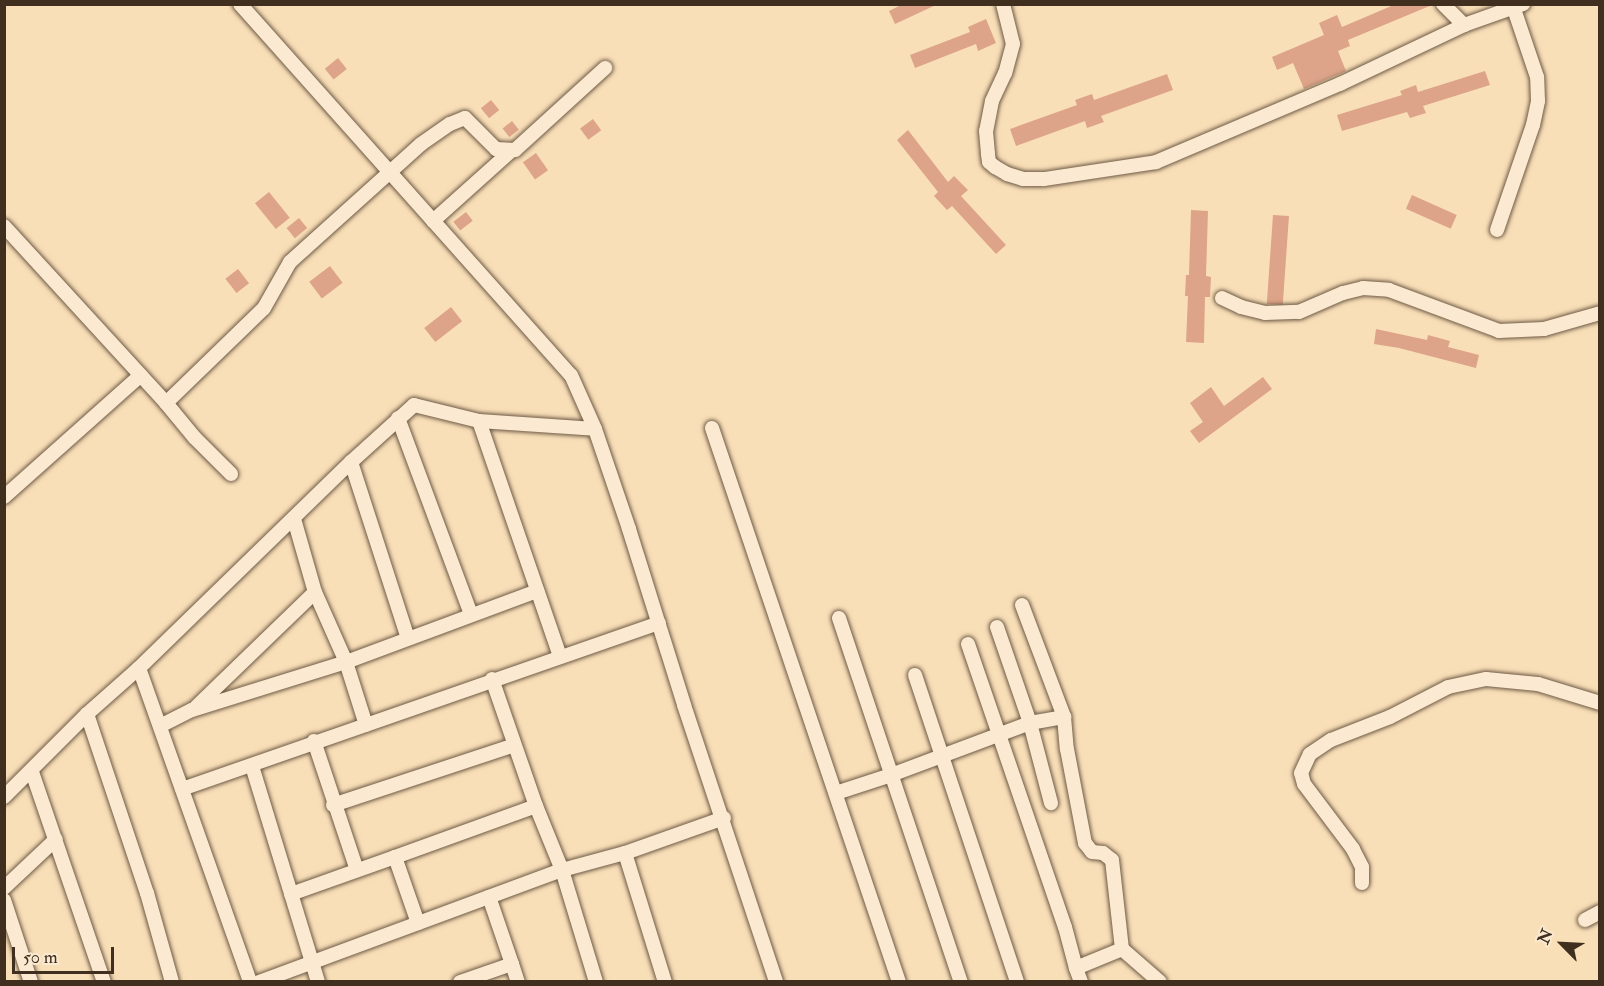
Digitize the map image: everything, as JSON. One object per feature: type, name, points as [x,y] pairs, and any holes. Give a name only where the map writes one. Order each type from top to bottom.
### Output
[{"type":"street","points":[[240,4],[571,375],[595,429],[776,981]]},
{"type":"street","points":[[1003,4],[1013,44],[1005,73],[992,101],[986,131],[987,154],[989,162],[995,167],[1023,179],[1044,179],[1156,162],[1340,84],[1497,9],[1518,7],[1537,77],[1538,100],[1533,125],[1497,230]]},
{"type":"street","points":[[1443,4],[1464,24]]},
{"type":"street","points":[[433,220],[605,68]]},
{"type":"street","points":[[166,403],[264,308],[290,262],[421,144],[463,118],[469,120],[496,149],[511,152]]},
{"type":"street","points":[[4,226],[141,375],[195,438],[231,474]]},
{"type":"street","points":[[1222,298],[1241,307],[1265,313],[1299,312],[1364,288],[1389,290],[1498,331],[1544,329],[1599,313]]},
{"type":"street","points":[[4,498],[141,375]]},
{"type":"street","points":[[4,797],[32,772],[87,714],[139,668],[351,462],[398,418],[418,404],[479,421],[595,429]]},
{"type":"street","points":[[398,418],[471,614]]},
{"type":"street","points":[[479,421],[560,656]]},
{"type":"street","points":[[712,428],[899,981]]},
{"type":"street","points":[[351,462],[408,638]]},
{"type":"street","points":[[294,519],[315,592],[346,662],[366,725]]},
{"type":"street","points":[[160,726],[192,710],[346,662],[537,591]]},
{"type":"street","points":[[192,710],[315,592]]},
{"type":"street","points":[[1022,605],[1064,717],[1071,776],[1085,843],[1092,852],[1103,853],[1112,860],[1122,949],[1160,981]]},
{"type":"street","points":[[839,618],[961,981]]},
{"type":"street","points":[[182,789],[492,679],[659,623]]},
{"type":"street","points":[[997,627],[1030,723],[1051,803]]},
{"type":"street","points":[[968,644],[1065,927],[1081,981]]},
{"type":"street","points":[[139,668],[250,981]]},
{"type":"street","points":[[915,675],[1017,981]]},
{"type":"street","points":[[492,679],[536,807],[562,870],[596,981]]},
{"type":"street","points":[[1362,883],[1362,867],[1353,849],[1304,784],[1301,773],[1310,754],[1331,740],[1390,717],[1448,687],[1486,679],[1538,684],[1599,703]]},
{"type":"street","points":[[87,714],[147,893],[172,981]]},
{"type":"street","points":[[836,793],[1030,723],[1064,717]]},
{"type":"street","points":[[314,741],[333,805],[357,870]]},
{"type":"street","points":[[333,805],[514,745]]},
{"type":"street","points":[[252,766],[318,981]]},
{"type":"street","points":[[32,772],[104,981]]},
{"type":"street","points":[[291,894],[536,807]]},
{"type":"street","points":[[259,981],[562,870],[625,853],[723,818]]},
{"type":"street","points":[[4,888],[56,839]]},
{"type":"street","points":[[625,853],[665,981]]},
{"type":"street","points":[[395,857],[418,923]]},
{"type":"street","points":[[489,897],[518,981]]},
{"type":"street","points":[[4,900],[31,981]]},
{"type":"street","points":[[1585,920],[1599,912]]},
{"type":"street","points":[[1076,968],[1122,949]]},
{"type":"street","points":[[460,981],[512,963]]},
{"type":"building","points":[[903,4],[938,4],[895,24],[889,11]]},
{"type":"building","points":[[1396,4],[1432,5],[1348,40],[1350,46],[1338,51],[1346,71],[1304,89],[1293,63],[1277,70],[1272,57],[1324,35],[1319,23],[1337,15],[1342,27]]},
{"type":"building","points":[[986,19],[996,43],[978,51],[976,44],[915,68],[910,55],[970,32],[968,27]]},
{"type":"building","points":[[338,58],[347,69],[334,80],[325,69]]},
{"type":"building","points":[[1485,71],[1490,85],[1423,106],[1426,113],[1410,118],[1407,112],[1342,131],[1337,115],[1402,95],[1400,91],[1416,85],[1418,92]]},
{"type":"building","points":[[1167,74],[1173,90],[1101,116],[1104,122],[1087,128],[1085,121],[1016,146],[1010,129],[1077,105],[1075,100],[1092,94],[1094,100]]},
{"type":"building","points":[[491,100],[499,110],[489,118],[481,108]]},
{"type":"building","points":[[593,119],[601,130],[588,140],[580,128]]},
{"type":"building","points":[[512,121],[519,130],[509,137],[503,128]]},
{"type":"building","points":[[908,130],[948,182],[954,176],[968,190],[961,196],[1006,245],[996,254],[952,206],[947,210],[934,196],[938,192],[897,140]]},
{"type":"building","points":[[536,153],[548,170],[535,179],[523,162]]},
{"type":"building","points":[[269,192],[290,218],[276,229],[255,203]]},
{"type":"building","points":[[1412,195],[1457,215],[1451,229],[1406,209]]},
{"type":"building","points":[[1191,210],[1208,211],[1206,276],[1211,277],[1210,297],[1205,297],[1204,343],[1186,342],[1188,296],[1185,296],[1186,275],[1189,275]]},
{"type":"building","points":[[466,212],[473,221],[460,231],[453,222]]},
{"type":"building","points":[[1273,215],[1289,216],[1283,305],[1267,304]]},
{"type":"building","points":[[299,218],[307,228],[295,238],[287,228]]},
{"type":"building","points":[[330,266],[343,283],[322,298],[309,282]]},
{"type":"building","points":[[238,269],[249,283],[236,293],[225,279]]},
{"type":"building","points":[[451,307],[462,321],[435,342],[424,328]]},
{"type":"building","points":[[1376,329],[1427,340],[1428,335],[1450,341],[1448,347],[1479,355],[1476,368],[1399,348],[1374,344]]},
{"type":"building","points":[[1263,377],[1272,389],[1199,443],[1190,431],[1203,422],[1190,403],[1211,387],[1224,406]]}]
